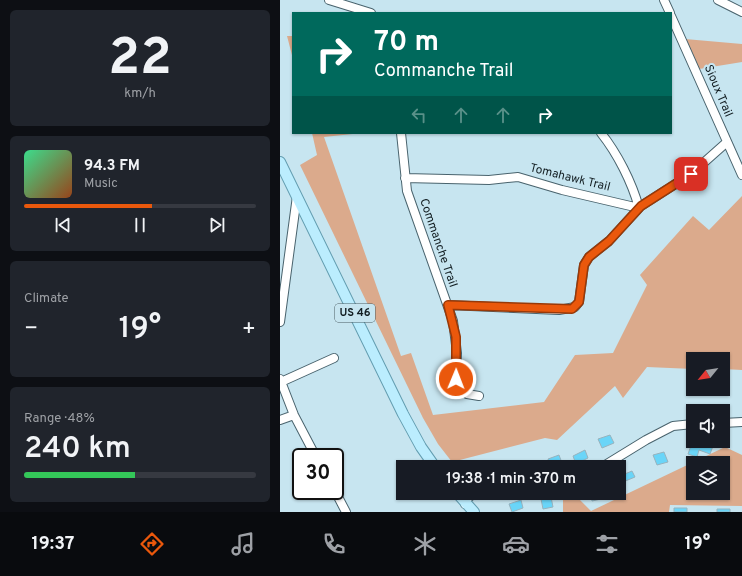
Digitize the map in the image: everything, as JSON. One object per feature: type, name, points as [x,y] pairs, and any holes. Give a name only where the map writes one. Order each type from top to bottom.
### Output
[{"type":"main road","name":"US 46","points":[[280,162],[405,418],[431,460]]},
{"type":"main road","points":[[463,500],[474,512]]},
{"type":"street","points":[[329,0],[368,12]]},
{"type":"street","name":"Sioux Trail","points":[[664,0],[669,12]]},
{"type":"street","points":[[718,0],[742,12]]},
{"type":"street","name":"Sioux Trail","points":[[672,18],[742,175]]},
{"type":"street","points":[[401,134],[405,178]]},
{"type":"street","points":[[602,134],[612,149],[637,198],[639,208],[691,174],[727,142]]},
{"type":"street","name":"Tomahawk Trail","points":[[405,178],[489,180],[518,177],[562,190],[639,208]]},
{"type":"street","name":"Commanche Trail","points":[[405,178],[409,198],[448,305],[572,309],[579,302],[584,265],[587,259],[609,241],[639,208]]},
{"type":"street","points":[[280,322],[297,195]]},
{"type":"street","points":[[448,305],[456,337],[456,379],[462,390],[468,394],[479,396]]},
{"type":"street","points":[[311,448],[294,415],[280,380],[334,358]]},
{"type":"street","points":[[280,420],[294,415]]},
{"type":"street","points":[[730,423],[742,422]]},
{"type":"street","points":[[613,460],[646,440],[673,426],[686,425]]},
{"type":"street","points":[[340,500],[346,512]]},
{"type":"street","points":[[462,500],[468,512]]},
{"type":"shaded area","points":[[287,36],[292,36],[292,55]]},
{"type":"shaded area","points":[[685,39],[742,44],[742,62],[699,69]]},
{"type":"shaded area","points":[[312,134],[352,134],[324,137],[401,356],[411,353],[433,415],[544,402],[575,355],[613,353],[647,285],[640,275],[693,216],[709,230],[742,196],[742,370],[730,369],[730,352],[686,352],[686,369],[647,367],[623,398],[615,386],[557,440],[545,438],[460,460],[450,460],[438,444],[423,418],[300,165],[317,155]]},
{"type":"shaded area","points":[[723,448],[727,448],[742,455],[742,506],[670,505],[669,512],[563,512],[563,500],[580,500],[591,511],[614,500],[626,500],[626,494],[686,466],[686,500],[730,500],[730,456],[706,456]]},
{"type":"building","points":[[610,435],[614,443],[602,448],[598,439]]},
{"type":"building","points":[[690,448],[712,448],[710,454],[699,450],[697,456],[688,454]]},
{"type":"building","points":[[585,450],[588,458],[584,460],[574,460],[573,456]]},
{"type":"building","points":[[664,452],[668,462],[657,465],[653,455]]},
{"type":"building","points":[[559,455],[561,460],[548,460]]},
{"type":"building","points":[[632,471],[635,477],[626,481],[626,474]]},
{"type":"building","points":[[521,500],[523,508],[512,512],[509,504]]},
{"type":"building","points":[[541,500],[552,500],[553,507],[543,509]]},
{"type":"building","points":[[674,508],[687,508],[687,512],[674,512]]},
{"type":"building","points":[[717,509],[730,509],[730,512],[717,512]]},
{"type":"route","points":[[456,379],[456,337],[448,305],[559,310],[569,310],[575,308],[579,302],[584,265],[587,259],[609,241],[641,206],[672,188],[691,174]]}]
